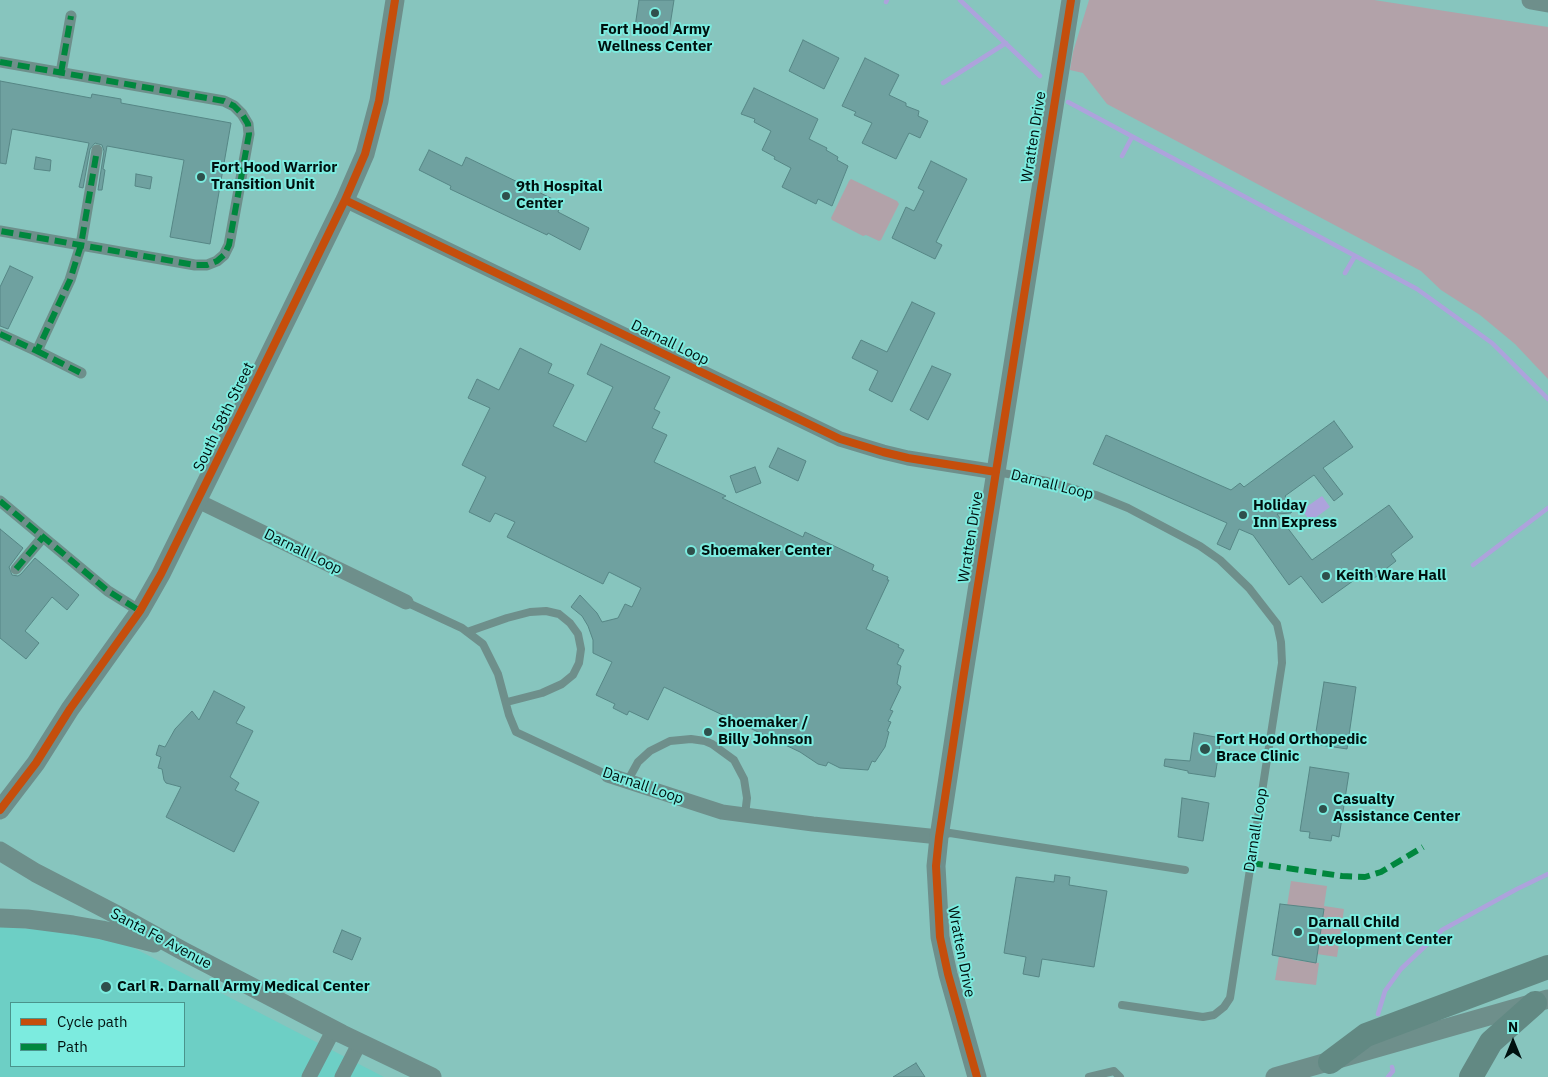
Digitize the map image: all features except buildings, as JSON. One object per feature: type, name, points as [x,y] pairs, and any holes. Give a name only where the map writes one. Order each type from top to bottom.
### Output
[{"type":"main road","points":[[1330,1062],[1366,1036],[1548,966]]},
{"type":"main road","points":[[1471,1077],[1491,1042],[1541,1001]]},
{"type":"street","name":"South 58th Street","points":[[0,810],[36,762],[70,709],[140,611],[161,574],[345,200],[365,154],[373,127],[395,0]]},
{"type":"street","name":"Wratten Drive","points":[[977,1077],[948,974],[940,937],[936,866],[1070,0]]},
{"type":"street","points":[[1532,0],[1548,3]]},
{"type":"street","points":[[61,73],[71,16]]},
{"type":"street","points":[[0,62],[224,102],[234,106],[242,114],[248,124],[249,134],[229,245],[224,255],[207,265],[196,265],[0,230]]},
{"type":"street","points":[[37,351],[70,280],[81,245],[97,150]]},
{"type":"street","name":"Darnall Loop","points":[[345,200],[840,439],[908,458],[996,472]]},
{"type":"street","points":[[0,334],[81,373]]},
{"type":"street","points":[[0,501],[108,591],[140,611]]},
{"type":"street","name":"Darnall Loop","points":[[198,501],[406,602]]},
{"type":"street","points":[[16,569],[43,537]]},
{"type":"street","name":"Darnall Loop","points":[[608,775],[722,812],[813,824],[939,837]]},
{"type":"street","name":"Santa Fe Avenue","points":[[0,851],[36,873],[183,951],[432,1077]]},
{"type":"street","points":[[0,918],[93,928],[183,951]]},
{"type":"street","points":[[1275,1077],[1541,1001]]},
{"type":"street","points":[[309,1077],[334,1029]]},
{"type":"street","points":[[342,1077],[360,1042]]},
{"type":"lane","name":"Darnall Loop","points":[[996,472],[1047,481],[1096,495],[1128,508],[1200,546],[1220,560],[1250,588],[1277,624],[1281,642],[1282,663],[1230,998],[1224,1007],[1214,1015],[1203,1017],[1122,1005]]},
{"type":"lane","name":"Darnall Loop","points":[[406,602],[468,632],[484,644],[498,674],[509,715],[516,732],[608,775]]},
{"type":"lane","points":[[468,632],[507,618],[530,612],[546,611],[559,614],[570,623],[578,634],[581,649],[579,663],[573,675],[562,684],[542,693],[507,702]]},
{"type":"lane","points":[[627,782],[638,762],[650,750],[670,741],[705,740],[734,760],[744,779],[747,798],[745,815]]},
{"type":"lane","name":"Darnall Loop","points":[[939,837],[950,834],[1185,870]]},
{"type":"lane","points":[[1089,1077],[1114,1071],[1120,1077]]},
{"type":"shaded area","points":[[1089,0],[1374,0],[1548,27],[1548,379],[1515,344],[1480,315],[1441,290],[1421,271],[1107,104],[1083,73],[1070,70],[1073,52]]},
{"type":"shaded area","points":[[851,179],[897,201],[899,204],[879,241],[866,235],[863,236],[831,218]]},
{"type":"shaded area","points":[[1322,496],[1330,507],[1315,518],[1318,523],[1314,526],[1302,510]]},
{"type":"shaded area","points":[[1291,881],[1327,886],[1324,906],[1344,909],[1337,957],[1317,954],[1324,909],[1287,906]]},
{"type":"shaded area","name":"Carl R. Darnall Army Medical Center","points":[[0,926],[73,933],[130,946],[384,1077],[0,1077]]},
{"type":"shaded area","points":[[1279,956],[1292,958],[1293,960],[1319,963],[1316,985],[1275,980]]},
{"type":"waterway","points":[[960,0],[1040,76]]},
{"type":"waterway","points":[[943,83],[1006,43]]},
{"type":"waterway","points":[[1068,102],[1417,289],[1492,343],[1548,399]]},
{"type":"waterway","points":[[1122,156],[1132,137]]},
{"type":"waterway","points":[[1345,273],[1355,256]]},
{"type":"waterway","points":[[1473,565],[1548,508]]},
{"type":"waterway","points":[[1378,1014],[1385,991],[1401,969],[1442,930],[1548,874]]},
{"type":"waterway","points":[[1388,1077],[1393,1071],[1392,1067]]},
{"type":"marked path","points":[[61,73],[71,16]]},
{"type":"marked path","points":[[0,62],[224,101],[234,106],[242,114],[248,124],[249,134],[229,245],[224,255],[217,261],[207,265],[195,265],[0,231]]},
{"type":"marked path","points":[[0,334],[37,351],[70,280],[81,245],[97,150]]},
{"type":"marked path","points":[[37,351],[81,373]]},
{"type":"marked path","points":[[0,501],[108,591],[140,611]]},
{"type":"marked path","points":[[16,569],[43,537]]},
{"type":"marked path","points":[[1251,863],[1342,876],[1365,877],[1381,872],[1423,847]]},
{"type":"cycle path","points":[[0,810],[36,763],[70,709],[140,611],[161,574],[345,200],[365,154],[379,101],[395,0]]},
{"type":"cycle path","points":[[977,1077],[948,974],[940,937],[936,866],[963,679],[1071,0]]},
{"type":"cycle path","points":[[345,200],[840,439],[908,458],[996,472]]},
{"type":"place","name":"Fort Hood Army Wellness Center","points":[[655,13]]},
{"type":"place","name":"Fort Hood Warrior Transition Unit","points":[[201,177]]},
{"type":"place","name":"9th Hospital Center","points":[[506,196]]},
{"type":"place","name":"Holiday Inn Express","points":[[1243,515]]},
{"type":"place","name":"Shoemaker Center","points":[[691,551]]},
{"type":"place","name":"Keith Ware Hall","points":[[1326,576]]},
{"type":"place","name":"Shoemaker / Billy Johnson","points":[[708,732]]},
{"type":"place","name":"Fort Hood Orthopedic Brace Clinic","points":[[1205,749]]},
{"type":"place","name":"Casualty Assistance Center","points":[[1323,809]]},
{"type":"place","name":"Darnall Child Development Center","points":[[1298,932]]},
{"type":"place","name":"Carl R. Darnall Army Medical Center","points":[[106,987]]}]
